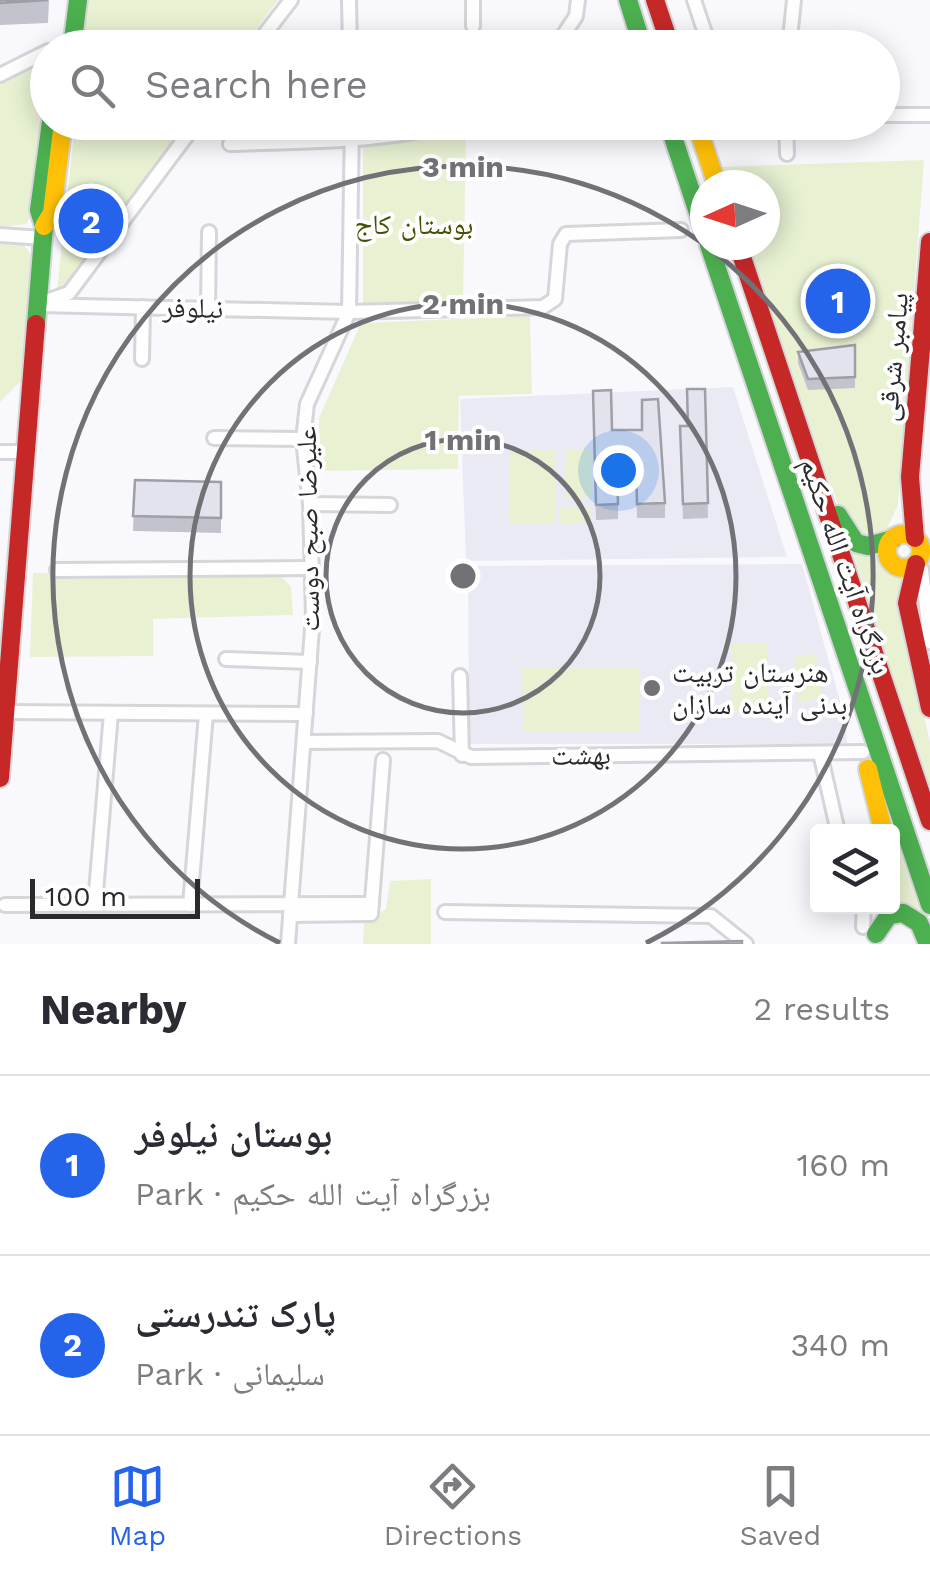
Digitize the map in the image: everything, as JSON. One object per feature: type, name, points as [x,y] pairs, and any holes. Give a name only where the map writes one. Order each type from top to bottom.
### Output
[{"type":"main road","points":[[62,30],[67,0]]},
{"type":"main road","points":[[66,30],[78,0]]},
{"type":"main road","points":[[628,0],[637,30]]},
{"type":"main road","points":[[654,0],[664,30]]},
{"type":"main road","points":[[0,778],[8,580],[37,305],[43,232],[39,210],[49,140]]},
{"type":"main road","points":[[43,232],[52,213],[61,140]]},
{"type":"main road","points":[[674,140],[690,189]]},
{"type":"main road","points":[[702,140],[712,170]]},
{"type":"main road","name":"پیامبر شرقی","points":[[893,538],[910,477],[930,242]]},
{"type":"main road","name":"بزرگراه آیت الله حکیم","points":[[714,260],[930,905]]},
{"type":"main road","name":"بزرگراه آیت الله حکیم","points":[[743,260],[930,821]]},
{"type":"main road","points":[[815,473],[856,543],[868,546],[904,534],[922,551],[903,569],[890,561],[888,547],[893,538]]},
{"type":"main road","name":"پیامبر شرقی","points":[[910,477],[922,551],[907,603],[930,708]]},
{"type":"main road","points":[[812,553],[831,654],[881,824]]},
{"type":"main road","points":[[871,935],[889,915],[904,912],[919,923],[928,944]]},
{"type":"street","points":[[268,30],[290,0]]},
{"type":"street","points":[[349,0],[350,30]]},
{"type":"street","points":[[473,0],[474,26]]},
{"type":"street","points":[[567,30],[576,16],[578,0]]},
{"type":"street","points":[[694,0],[704,30]]},
{"type":"street","points":[[792,30],[794,0]]},
{"type":"street","points":[[0,74],[30,61]]},
{"type":"street","points":[[900,115],[930,115]]},
{"type":"street","points":[[37,305],[69,293],[184,140]]},
{"type":"street","points":[[230,144],[358,140]]},
{"type":"street","points":[[787,140],[787,154]]},
{"type":"street","name":"علیرضا صبح دوست","points":[[288,944],[310,662],[310,504],[302,439],[307,404],[349,312],[352,141]]},
{"type":"street","name":"نیلوفر","points":[[37,305],[349,312],[544,307],[554,299],[560,244],[566,234],[681,230]]},
{"type":"street","points":[[0,235],[43,232]]},
{"type":"street","points":[[208,309],[209,232]]},
{"type":"street","points":[[142,359],[143,307]]},
{"type":"street","points":[[214,438],[302,439]]},
{"type":"street","points":[[0,452],[16,452]]},
{"type":"street","points":[[310,504],[390,505]]},
{"type":"street","points":[[922,551],[930,642]]},
{"type":"street","points":[[57,570],[312,568]]},
{"type":"street","points":[[226,659],[310,662]]},
{"type":"street","points":[[460,676],[462,755]]},
{"type":"street","points":[[5,712],[306,714]]},
{"type":"street","points":[[95,904],[111,713]]},
{"type":"street","points":[[190,905],[206,714]]},
{"type":"street","name":"بهشت","points":[[304,742],[438,741],[462,755],[863,752]]},
{"type":"street","points":[[820,753],[836,824]]},
{"type":"street","points":[[4,905],[190,905],[291,910],[372,904],[383,760]]},
{"type":"street","points":[[445,912],[711,916],[746,944]]},
{"type":"shaded area","points":[[733,387],[787,557],[466,561],[460,399]]},
{"type":"shaded area","name":"هنرستان تربیت بدنی آینده سازان","points":[[802,564],[846,723],[847,744],[469,744],[468,566]]},
{"type":"green space","points":[[85,0],[278,0],[256,30],[83,30]]},
{"type":"green space","points":[[30,66],[30,140],[43,140],[35,210],[26,224],[0,227],[0,79]]},
{"type":"green space","points":[[73,140],[176,140],[71,283],[57,291]]},
{"type":"green space","name":"بوستان کاج","points":[[466,140],[463,304],[363,306],[363,144]]},
{"type":"green space","points":[[924,160],[898,505],[883,537],[849,532],[790,381],[750,260],[780,260],[780,170],[721,167]]},
{"type":"green space","points":[[0,242],[23,244],[32,256],[21,381],[0,402]]},
{"type":"green space","points":[[530,316],[532,394],[459,396],[458,469],[319,471],[319,418],[361,323]]},
{"type":"green space","points":[[565,449],[591,449],[592,497],[566,497]]},
{"type":"green space","points":[[556,450],[556,523],[510,523],[509,451]]},
{"type":"green space","points":[[590,506],[591,522],[560,524],[559,508]]},
{"type":"green space","points":[[850,544],[883,552],[894,570],[910,573],[899,607],[930,742],[930,800]]},
{"type":"green space","points":[[33,573],[281,576],[291,587],[293,615],[153,619],[153,656],[30,657]]},
{"type":"green space","points":[[731,644],[767,644],[767,711],[731,711]]},
{"type":"green space","points":[[816,654],[822,699],[798,702],[795,656]]},
{"type":"green space","points":[[640,667],[640,731],[523,732],[522,668]]},
{"type":"green space","points":[[900,852],[921,914],[900,908]]},
{"type":"green space","points":[[431,879],[431,944],[363,944],[364,922],[386,909],[390,881]]},
{"type":"building","points":[[0,0],[48,0],[0,3]]},
{"type":"building","points":[[855,345],[855,377],[808,379],[798,352]]},
{"type":"building","points":[[687,389],[705,389],[708,503],[683,504],[680,426],[688,426]]},
{"type":"building","points":[[611,390],[612,430],[642,430],[642,400],[658,399],[665,503],[637,504],[636,466],[617,467],[618,504],[596,505],[593,391]]},
{"type":"building","points":[[135,480],[221,482],[221,518],[133,516]]},
{"type":"building","points":[[662,943],[742,944],[662,944]]},
{"type":"traffic: fast","points":[[74,30],[78,0]]},
{"type":"traffic: fast","points":[[628,0],[637,30]]},
{"type":"traffic: fast","points":[[36,324],[44,226],[39,210],[49,140]]},
{"type":"traffic: fast","points":[[674,140],[690,189]]},
{"type":"traffic: fast","points":[[714,260],[930,905]]},
{"type":"traffic: fast","points":[[838,515],[856,543],[868,546],[893,539]]},
{"type":"traffic: fast","points":[[876,934],[889,915],[903,913],[919,923],[928,944]]},
{"type":"traffic: slow","points":[[44,226],[52,213],[61,140]]},
{"type":"traffic: slow","points":[[702,140],[712,170]]},
{"type":"traffic: slow","points":[[904,534],[916,539],[921,551],[916,563],[904,568],[892,563],[887,551],[892,539],[904,534]]},
{"type":"traffic: slow","points":[[868,769],[882,824]]},
{"type":"traffic: jam","points":[[655,0],[665,30]]},
{"type":"traffic: jam","points":[[915,538],[910,477],[930,242]]},
{"type":"traffic: jam","points":[[743,260],[930,821]]},
{"type":"traffic: jam","points":[[0,778],[36,324]]},
{"type":"traffic: jam","points":[[916,564],[907,603],[930,708]]},
{"type":"place","name":"پارک تندرستی","points":[[91,221]]},
{"type":"place","name":"بوستان نیلوفر","points":[[838,301]]},
{"type":"place","name":"هنرستان تربیت بدنی آینده سازان","points":[[652,688]]}]
